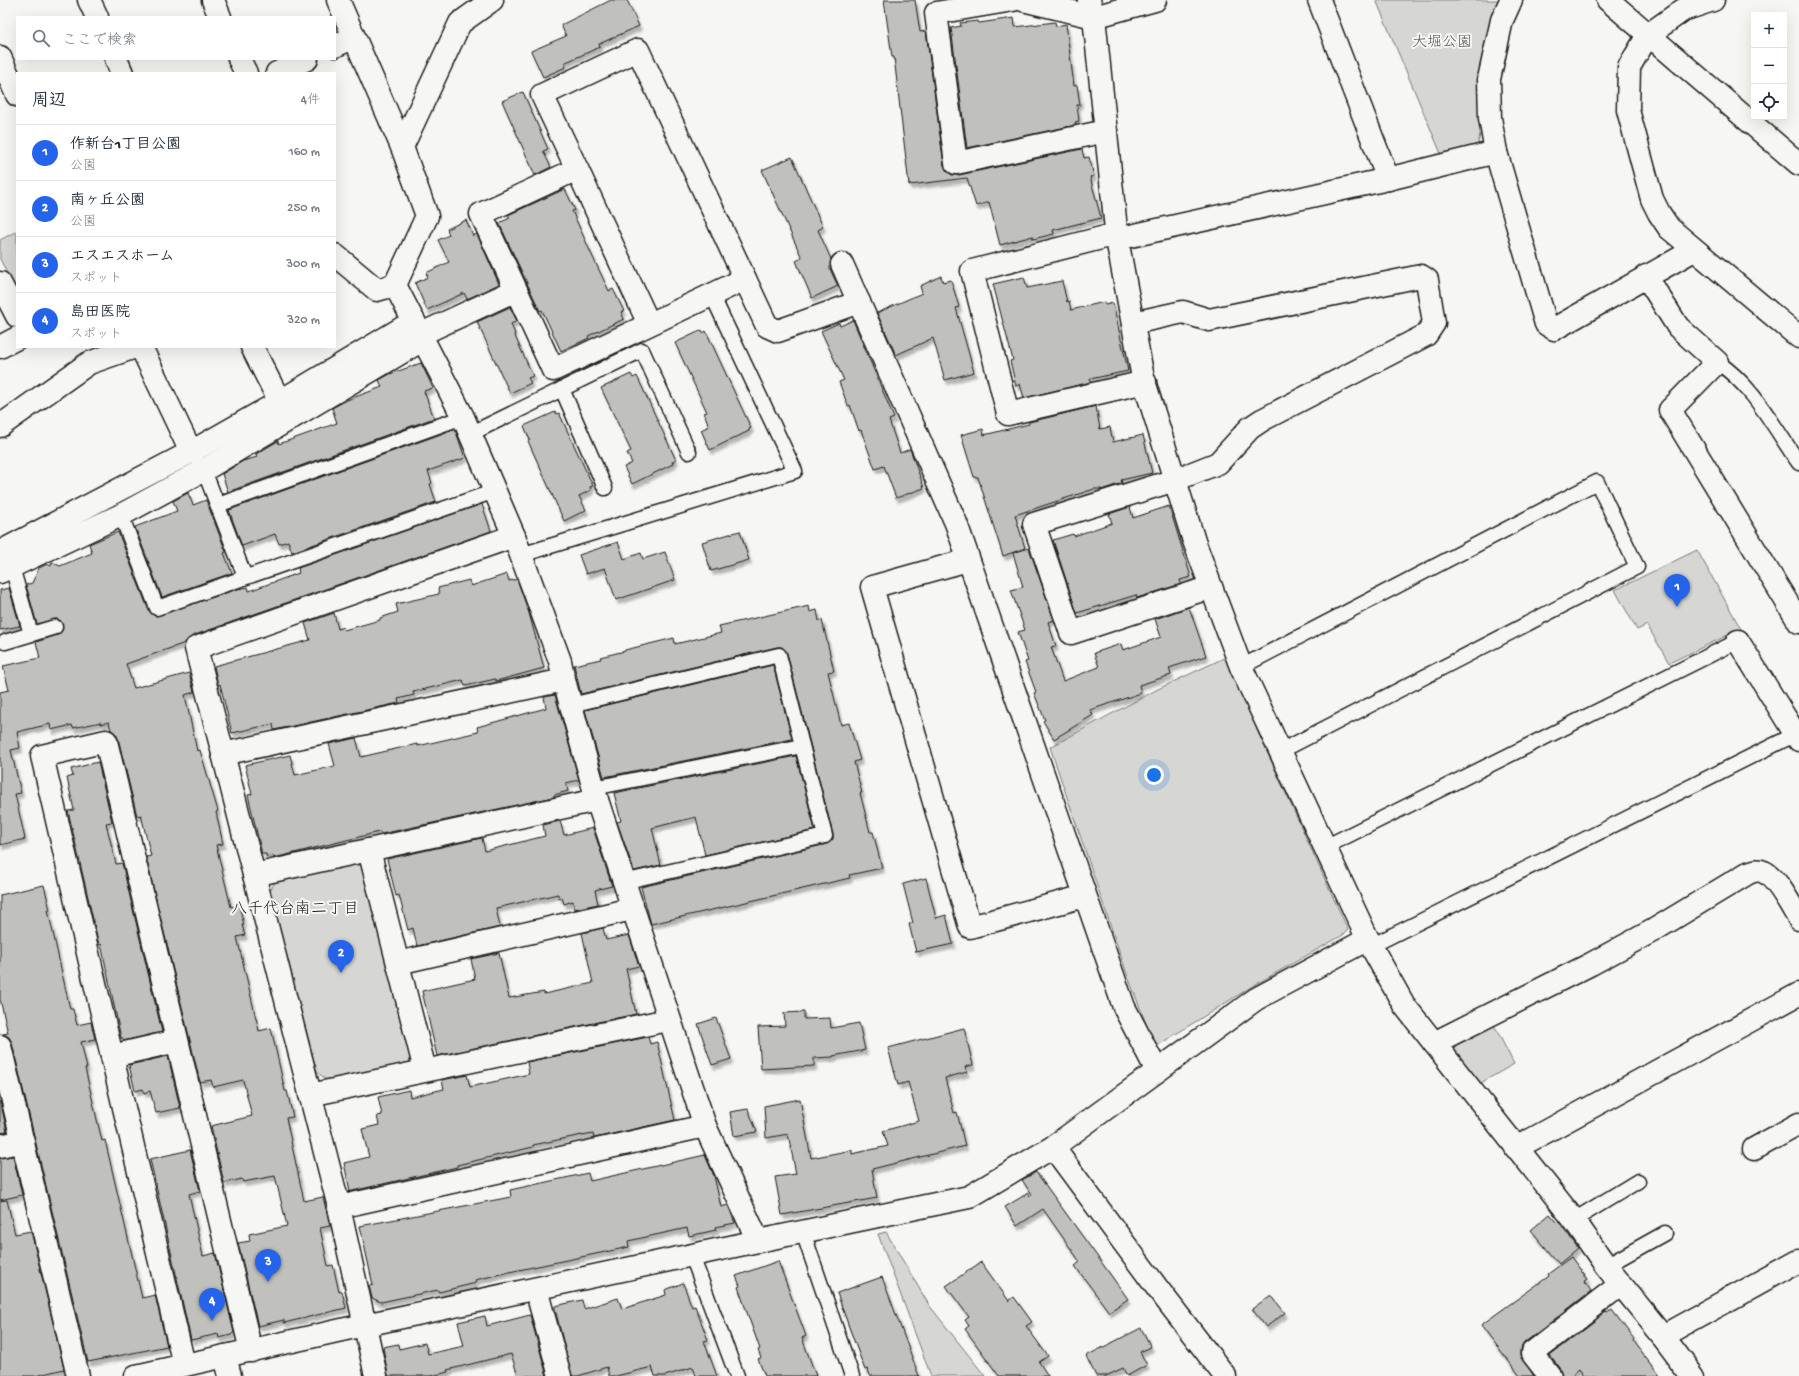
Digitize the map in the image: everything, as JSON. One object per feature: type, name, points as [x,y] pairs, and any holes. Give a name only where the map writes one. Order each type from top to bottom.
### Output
[{"type":"street","points":[[89,0],[97,16]]},
{"type":"street","points":[[213,0],[220,16]]},
{"type":"street","points":[[336,256],[377,290],[395,285],[427,216],[402,147],[344,42],[338,0]]},
{"type":"street","points":[[402,147],[460,23],[492,0]]},
{"type":"street","points":[[1013,0],[936,13],[956,163],[1106,131]]},
{"type":"street","points":[[1023,0],[1092,9],[1154,0]]},
{"type":"street","points":[[1319,0],[1388,179]]},
{"type":"street","points":[[1511,0],[1502,20],[1489,79],[1490,118],[1496,152],[1546,324],[1554,329],[1694,250]]},
{"type":"street","points":[[1608,0],[1799,164]]},
{"type":"street","points":[[1714,0],[1683,10],[1648,35],[1629,67],[1628,110],[1645,176],[1656,206],[1670,228],[1694,250],[1799,337]]},
{"type":"street","points":[[1092,9],[1117,237],[1145,382],[1194,541],[1242,667],[1370,943],[1404,1005],[1574,1220],[1620,1285],[1663,1336],[1693,1376]]},
{"type":"street","points":[[649,324],[542,95],[638,50],[767,326],[778,331],[859,302]]},
{"type":"street","points":[[0,57],[16,93]]},
{"type":"street","points":[[116,60],[122,72]]},
{"type":"street","points":[[240,60],[246,72]]},
{"type":"street","points":[[279,72],[305,60]]},
{"type":"street","points":[[1145,382],[1008,414],[972,270],[1117,237],[1388,179],[1496,152]]},
{"type":"street","points":[[577,169],[481,214],[554,370],[745,279]]},
{"type":"street","points":[[842,264],[956,523],[1032,738],[1124,1007],[1157,1070]]},
{"type":"street","points":[[1133,323],[1183,312],[1209,320],[1421,276],[1427,280],[1434,323],[1426,335],[1262,420],[1250,428],[1218,463],[1175,480],[1034,524],[1071,633],[1211,587]]},
{"type":"street","points":[[1646,276],[1678,327],[1717,362],[1670,410],[1799,622]]},
{"type":"street","points":[[0,283],[16,314]]},
{"type":"street","points":[[395,285],[466,425],[518,546],[560,661],[595,794],[668,1020],[705,1126],[758,1241]]},
{"type":"street","points":[[4,564],[121,515],[204,470],[284,411],[420,332],[516,290]]},
{"type":"street","points":[[0,347],[16,339]]},
{"type":"street","points":[[0,426],[89,363],[132,348]]},
{"type":"street","points":[[141,348],[191,452]]},
{"type":"street","points":[[252,348],[284,411]]},
{"type":"street","points":[[4,564],[191,452],[284,411]]},
{"type":"street","points":[[376,1376],[339,1207],[196,648],[518,546]]},
{"type":"street","points":[[968,560],[872,586],[970,927],[1085,896]]},
{"type":"street","points":[[1738,641],[1797,737]]},
{"type":"street","points":[[223,754],[564,680]]},
{"type":"street","points":[[184,1365],[42,756],[106,741],[251,1351]]},
{"type":"street","points":[[254,875],[369,850],[595,794]]},
{"type":"street","points":[[369,850],[425,1070]]},
{"type":"street","points":[[1434,1042],[1647,934],[1748,873],[1757,870],[1763,871],[1772,878],[1799,919]]},
{"type":"street","points":[[398,963],[632,909]]},
{"type":"street","points":[[136,1376],[184,1365],[228,1366],[251,1351],[364,1325],[968,1197],[1053,1147],[1256,999],[1370,943]]},
{"type":"street","points":[[1516,1148],[1799,994]]},
{"type":"street","points":[[310,1095],[668,1020]]},
{"type":"street","points":[[112,1056],[177,1040]]},
{"type":"street","points":[[0,1046],[78,1376]]},
{"type":"street","points":[[1754,1149],[1799,1124]]},
{"type":"street","points":[[339,1207],[705,1126]]},
{"type":"street","points":[[0,1146],[23,1141]]},
{"type":"street","points":[[1053,1147],[1158,1289],[1225,1376]]},
{"type":"street","points":[[1663,1336],[1799,1261]]},
{"type":"street","points":[[1550,1376],[1532,1352],[1620,1285]]},
{"type":"street","points":[[536,1289],[560,1376]]},
{"type":"lane","points":[[518,546],[794,471],[712,294]]},
{"type":"lane","points":[[218,505],[466,425],[562,389],[642,350],[689,452]]},
{"type":"lane","points":[[1717,362],[1732,372],[1753,396],[1799,463]]},
{"type":"lane","points":[[562,389],[605,488]]},
{"type":"lane","points":[[191,452],[204,470],[245,577]]},
{"type":"lane","points":[[1242,667],[1597,482],[1637,567],[1281,751]]},
{"type":"lane","points":[[121,515],[157,608],[495,490]]},
{"type":"lane","points":[[4,564],[31,634]]},
{"type":"lane","points":[[5,642],[55,627]]},
{"type":"lane","points":[[1325,847],[1738,641]]},
{"type":"lane","points":[[571,705],[779,655],[826,836],[623,882]]},
{"type":"lane","points":[[1370,943],[1797,737]]},
{"type":"lane","points":[[595,794],[802,746]]},
{"type":"lane","points":[[1574,1220],[1638,1181]]},
{"type":"lane","points":[[803,1232],[852,1376]]},
{"type":"lane","points":[[1606,1266],[1664,1233]]},
{"type":"lane","points":[[692,1256],[737,1376]]},
{"type":"green space","name":"大堀公園","points":[[1376,0],[1499,0],[1488,29],[1481,60],[1479,89],[1481,131],[1477,146],[1442,156]]},
{"type":"green space","points":[[16,232],[16,291],[0,259],[0,240]]},
{"type":"green space","points":[[1697,550],[1741,629],[1669,663],[1647,625],[1637,630],[1615,590]]},
{"type":"green space","points":[[1226,657],[1258,732],[1348,930],[1343,935],[1251,987],[1155,1047],[1127,974],[1050,747],[1156,690]]},
{"type":"green space","points":[[355,863],[365,868],[412,1056],[407,1066],[329,1082],[317,1072],[270,891],[276,880]]},
{"type":"green space","points":[[1493,1023],[1514,1064],[1479,1084],[1454,1055],[1456,1040]]},
{"type":"green space","points":[[886,1232],[929,1305],[985,1376],[931,1376],[878,1234]]},
{"type":"building","points":[[611,0],[627,0],[639,26],[599,44],[600,47],[564,63],[566,67],[543,77],[531,51],[566,36],[561,25]]},
{"type":"building","points":[[884,0],[915,0],[920,32],[926,31],[944,165],[947,171],[952,175],[959,175],[1082,149],[1084,158],[1089,157],[1094,176],[1090,177],[1101,218],[1053,230],[1054,234],[1033,239],[1033,236],[1000,245],[989,202],[976,206],[967,178],[909,185],[894,57],[892,57]]},
{"type":"building","points":[[1014,18],[1015,27],[1055,22],[1056,26],[1066,24],[1074,86],[1077,85],[1080,105],[1077,105],[1079,121],[1075,122],[1076,125],[967,148],[951,28],[961,26],[960,23],[978,21],[979,23]]},
{"type":"building","points":[[523,92],[548,149],[543,151],[551,167],[535,175],[502,101]]},
{"type":"building","points":[[792,157],[823,227],[818,230],[831,259],[830,269],[838,286],[812,298],[796,261],[802,258],[762,170]]},
{"type":"building","points":[[565,189],[575,210],[572,211],[609,291],[613,289],[624,311],[621,312],[624,319],[561,351],[542,310],[540,311],[499,223],[510,218],[508,215]]},
{"type":"building","points":[[466,220],[473,236],[477,234],[499,284],[467,299],[464,293],[427,310],[415,283],[428,277],[426,273],[449,262],[438,240],[449,235],[447,229]]},
{"type":"building","points":[[941,276],[943,282],[951,280],[959,307],[956,308],[974,372],[945,380],[933,338],[896,355],[877,313],[922,293],[920,286]]},
{"type":"building","points":[[1024,277],[1027,288],[1062,281],[1067,302],[1069,301],[1071,310],[1104,302],[1105,305],[1113,303],[1128,371],[1090,379],[1091,382],[1024,398],[1020,384],[1016,386],[1010,361],[1013,360],[993,284]]},
{"type":"building","points":[[510,307],[517,321],[511,324],[514,334],[533,376],[528,378],[531,383],[510,393],[477,322]]},
{"type":"building","points":[[853,320],[894,418],[889,420],[900,453],[910,449],[924,488],[896,498],[884,466],[875,469],[861,430],[859,431],[850,405],[848,406],[839,382],[844,380],[821,331],[839,323],[840,326]]},
{"type":"building","points":[[702,330],[703,333],[706,331],[751,428],[749,431],[710,450],[701,430],[709,426],[704,413],[707,412],[675,343]]},
{"type":"building","points":[[421,363],[433,388],[424,391],[434,418],[228,492],[222,474],[243,461],[257,457],[256,454],[278,441],[279,444],[337,423],[332,408],[347,400],[382,387],[379,380],[390,374]]},
{"type":"building","points":[[631,374],[633,378],[637,376],[676,460],[672,462],[673,464],[632,484],[624,467],[632,463],[627,453],[631,451],[601,388]]},
{"type":"building","points":[[1096,406],[1100,429],[1110,427],[1113,442],[1143,435],[1152,473],[1121,480],[1122,483],[1101,490],[1094,489],[1015,515],[1025,548],[1003,556],[978,477],[974,477],[961,435],[983,429],[984,435],[1029,424],[1029,422]]},
{"type":"building","points":[[555,412],[556,414],[559,413],[593,486],[590,487],[591,490],[579,496],[586,510],[564,521],[528,441],[530,440],[524,426]]},
{"type":"building","points":[[455,429],[465,458],[428,471],[432,483],[430,484],[436,502],[292,552],[288,541],[279,544],[275,534],[242,546],[229,510]]},
{"type":"building","points":[[188,493],[193,505],[206,500],[226,552],[224,553],[232,573],[162,597],[135,527],[177,511],[173,501]]},
{"type":"building","points":[[482,504],[491,531],[192,636],[185,643],[126,664],[134,688],[189,673],[194,692],[185,695],[197,751],[200,750],[218,811],[216,812],[223,844],[216,845],[231,907],[239,905],[244,925],[242,925],[245,935],[237,937],[259,1031],[271,1028],[285,1091],[287,1091],[293,1117],[286,1118],[304,1201],[323,1197],[330,1226],[320,1228],[328,1266],[333,1265],[339,1292],[342,1291],[346,1308],[284,1323],[284,1320],[258,1326],[238,1243],[250,1241],[249,1234],[287,1226],[275,1176],[243,1182],[242,1179],[224,1183],[211,1126],[252,1116],[243,1080],[213,1087],[211,1080],[200,1082],[146,857],[151,856],[141,815],[137,816],[118,738],[111,730],[109,722],[101,724],[101,722],[73,728],[72,725],[51,730],[50,724],[17,732],[20,748],[11,750],[21,793],[15,794],[25,839],[0,845],[0,692],[9,690],[3,666],[40,658],[36,642],[58,635],[63,629],[61,621],[57,619],[37,624],[26,585],[32,583],[39,568],[47,564],[51,566],[52,562],[60,566],[92,553],[89,544],[118,532],[149,611],[156,616],[238,589],[248,587],[249,591],[299,573],[298,568]]},
{"type":"building","points":[[1169,506],[1191,577],[1180,580],[1181,584],[1137,598],[1136,595],[1077,613],[1053,540],[1073,534],[1074,536],[1112,523],[1109,514],[1130,507],[1133,518]]},
{"type":"building","points":[[740,531],[749,560],[711,571],[702,542]]},
{"type":"building","points":[[618,542],[624,559],[641,553],[643,559],[665,552],[675,580],[616,600],[605,568],[586,574],[579,555]]},
{"type":"building","points":[[1029,548],[1054,620],[1048,622],[1056,646],[1051,647],[1063,681],[1099,667],[1094,653],[1121,644],[1123,650],[1161,637],[1155,619],[1189,607],[1206,656],[1169,668],[1171,675],[1139,685],[1141,693],[1090,710],[1093,715],[1054,739],[1043,721],[1045,720],[1034,693],[1036,692],[1025,662],[1028,661],[1018,632],[1025,630],[1011,590],[1023,587],[1013,553]]},
{"type":"building","points":[[507,574],[509,581],[517,579],[529,613],[544,668],[496,681],[495,679],[465,686],[463,680],[413,692],[414,695],[398,699],[399,703],[274,730],[273,724],[232,733],[214,666],[310,640],[305,623],[334,613],[338,629],[343,627],[344,630],[380,620],[380,618],[398,612],[396,604],[439,594],[438,588],[469,580],[471,586]]},
{"type":"building","points":[[9,588],[20,626],[0,630],[0,590]]},
{"type":"building","points":[[809,606],[810,612],[817,610],[819,621],[822,620],[834,671],[828,672],[841,725],[849,723],[860,760],[854,762],[862,793],[860,793],[870,832],[873,832],[882,868],[849,875],[850,878],[651,924],[641,887],[827,844],[833,839],[833,834],[787,653],[782,647],[777,647],[581,694],[574,665],[601,659],[600,657],[674,638],[675,644],[721,633],[719,626]]},
{"type":"building","points":[[773,665],[792,739],[604,777],[585,710]]},
{"type":"building","points":[[555,695],[579,780],[566,783],[568,791],[554,795],[554,797],[381,834],[380,832],[375,833],[274,858],[273,855],[267,857],[266,854],[262,854],[248,795],[252,794],[245,765],[290,755],[295,775],[335,766],[329,744],[356,738],[361,757],[417,744],[418,746],[478,732],[477,727],[546,708],[544,697]]},
{"type":"building","points":[[796,756],[815,830],[705,855],[696,817],[652,828],[661,865],[634,871],[617,822],[621,821],[614,793]]},
{"type":"building","points":[[98,762],[112,822],[106,823],[116,864],[122,863],[162,1032],[123,1041],[123,1038],[121,1038],[101,944],[99,945],[68,811],[74,810],[67,778],[73,776],[71,769]]},
{"type":"building","points":[[560,821],[564,835],[593,828],[612,886],[595,890],[598,904],[574,909],[573,901],[564,904],[562,897],[559,898],[558,894],[496,908],[500,927],[417,946],[413,928],[408,930],[399,895],[396,896],[387,859],[482,838],[485,851],[545,836],[543,825]]},
{"type":"building","points":[[926,878],[936,918],[946,915],[953,944],[916,952],[909,924],[913,923],[903,884]]},
{"type":"building","points":[[44,885],[50,910],[48,910],[70,1009],[73,1009],[77,1025],[91,1022],[95,1039],[81,1042],[87,1068],[85,1068],[102,1141],[105,1140],[142,1298],[155,1295],[167,1346],[88,1362],[12,1043],[9,1037],[3,1034],[8,1033],[0,999],[0,895]]},
{"type":"building","points":[[603,928],[606,940],[629,935],[639,966],[626,969],[636,1014],[437,1056],[422,991],[475,979],[471,959],[499,953],[509,998],[544,992],[544,994],[593,983],[582,933]]},
{"type":"building","points":[[804,1012],[804,1019],[830,1018],[831,1028],[859,1023],[865,1050],[833,1057],[814,1058],[814,1066],[761,1069],[758,1027],[785,1026],[784,1013]]},
{"type":"building","points":[[716,1018],[731,1059],[712,1065],[698,1024]]},
{"type":"building","points":[[964,1028],[973,1065],[965,1067],[967,1072],[945,1078],[954,1113],[957,1112],[965,1146],[872,1169],[877,1198],[782,1215],[775,1177],[796,1174],[788,1134],[766,1138],[764,1106],[800,1099],[811,1158],[852,1150],[852,1154],[888,1146],[883,1131],[919,1121],[908,1082],[898,1085],[888,1048]]},
{"type":"building","points":[[648,1037],[650,1044],[657,1042],[675,1120],[594,1138],[593,1134],[582,1135],[533,1145],[533,1147],[457,1165],[457,1167],[348,1192],[350,1191],[344,1163],[369,1157],[362,1129],[379,1125],[377,1116],[382,1115],[378,1097],[409,1090],[410,1097],[444,1089],[442,1080],[467,1075],[470,1087],[529,1074],[527,1062]]},
{"type":"building","points":[[168,1056],[180,1108],[156,1113],[150,1091],[144,1093],[143,1089],[135,1091],[129,1065]]},
{"type":"building","points":[[0,1100],[7,1132],[0,1133]]},
{"type":"building","points":[[748,1109],[757,1132],[734,1136],[730,1112]]},
{"type":"building","points":[[190,1150],[200,1191],[189,1194],[203,1256],[215,1253],[234,1332],[231,1335],[219,1338],[218,1334],[191,1340],[150,1159]]},
{"type":"building","points":[[705,1155],[714,1176],[721,1207],[728,1205],[735,1223],[715,1227],[716,1230],[689,1236],[687,1228],[628,1241],[629,1247],[475,1280],[476,1283],[439,1292],[438,1290],[381,1302],[372,1298],[369,1286],[373,1285],[360,1226],[511,1197],[510,1190],[588,1173],[590,1181]]},
{"type":"building","points":[[13,1156],[22,1195],[0,1200],[0,1158]]},
{"type":"building","points":[[1036,1172],[1128,1299],[1109,1312],[1075,1266],[1080,1262],[1043,1209],[1017,1226],[1005,1207],[1028,1193],[1030,1196],[1032,1195],[1022,1180]]},
{"type":"building","points":[[7,1200],[15,1234],[31,1231],[64,1369],[35,1376],[0,1376],[0,1201]]},
{"type":"building","points":[[1550,1214],[1558,1223],[1559,1222],[1578,1248],[1559,1264],[1531,1230]]},
{"type":"building","points":[[1571,1257],[1588,1280],[1585,1282],[1591,1291],[1524,1343],[1520,1349],[1520,1355],[1534,1376],[1520,1376],[1481,1325],[1549,1276],[1548,1274]]},
{"type":"building","points":[[778,1261],[806,1336],[802,1338],[816,1376],[765,1376],[758,1359],[761,1358],[758,1350],[760,1349],[738,1287],[740,1286],[736,1276]]},
{"type":"building","points":[[981,1262],[1009,1301],[1014,1297],[1032,1322],[1026,1326],[1048,1356],[1039,1362],[1048,1376],[999,1376],[965,1329],[969,1326],[965,1320],[969,1317],[946,1286]]},
{"type":"building","points":[[882,1277],[919,1376],[870,1376],[868,1369],[865,1370],[837,1293]]},
{"type":"building","points":[[683,1283],[692,1307],[695,1306],[708,1340],[704,1341],[717,1376],[696,1376],[693,1367],[665,1376],[655,1376],[652,1367],[616,1376],[609,1376],[607,1367],[578,1376],[572,1376],[555,1306],[582,1300],[584,1309],[618,1298],[622,1309],[666,1295],[665,1290]]},
{"type":"building","points":[[1271,1295],[1285,1313],[1266,1327],[1252,1309]]},
{"type":"building","points":[[1612,1310],[1659,1376],[1584,1376],[1579,1369],[1571,1376],[1562,1376],[1560,1368],[1550,1355],[1606,1312],[1607,1313]]},
{"type":"building","points":[[530,1315],[547,1376],[518,1376],[511,1354],[447,1370],[448,1372],[431,1376],[388,1376],[383,1347],[398,1344],[399,1349],[425,1343],[428,1354],[464,1346],[458,1322],[485,1316],[487,1326]]},
{"type":"building","points":[[1141,1328],[1151,1347],[1140,1352],[1147,1365],[1127,1376],[1123,1368],[1106,1376],[1096,1376],[1086,1356]]},
{"type":"place","name":"作新台1丁目公園","points":[[1677,607]]},
{"type":"place","name":"南ヶ丘公園","points":[[341,973]]},
{"type":"place","name":"エスエスホーム","points":[[268,1282]]},
{"type":"place","name":"島田医院","points":[[212,1321]]},
{"type":"district","name":"八千代台南二丁目","points":[[295,910]]}]
